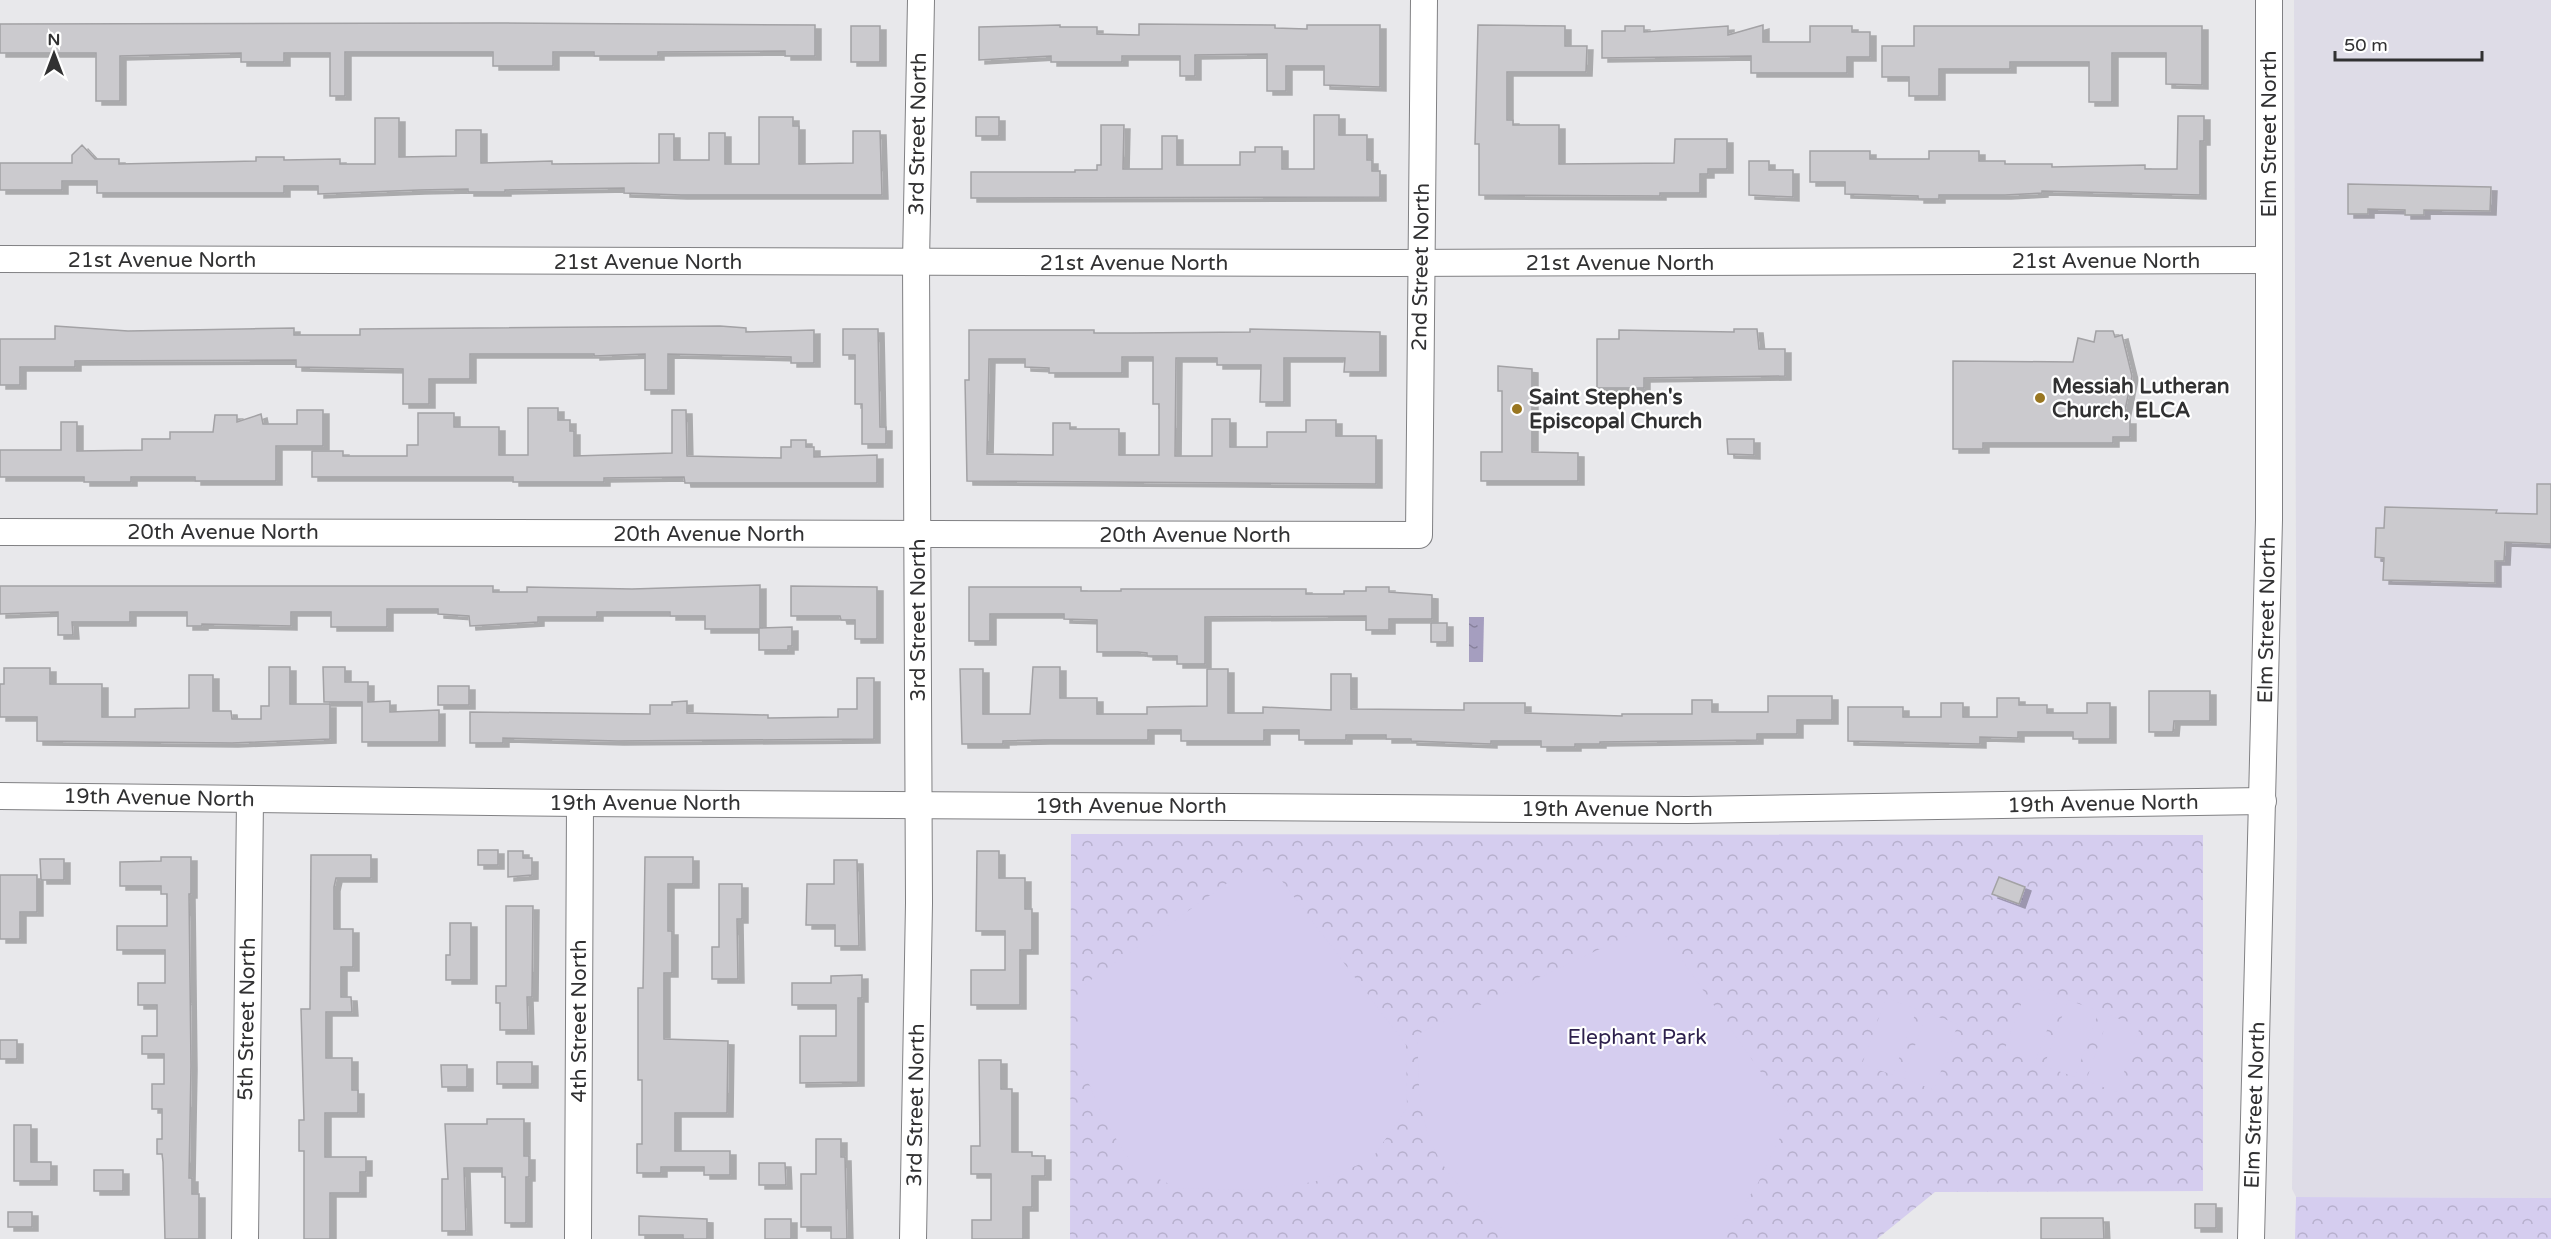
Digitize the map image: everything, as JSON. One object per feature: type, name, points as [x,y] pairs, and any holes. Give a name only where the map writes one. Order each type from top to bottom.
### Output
[{"type":"street","name":"3rd Street North","points":[[913,1239],[918,804],[916,262],[921,0]]},
{"type":"street","name":"2nd Street North","points":[[1419,535],[1424,0]]},
{"type":"street","name":"Elm Street North","points":[[2251,1239],[2269,520],[2269,0]]},
{"type":"street","name":"21st Avenue North","points":[[0,259],[1421,263],[2268,261]]},
{"type":"street","name":"20th Avenue North","points":[[0,532],[1419,535]]},
{"type":"street","name":"19th Avenue North","points":[[0,796],[580,803],[1824,810],[2263,801]]},
{"type":"street","name":"5th Street North","points":[[245,1239],[250,799]]},
{"type":"street","name":"4th Street North","points":[[578,1239],[580,803]]},
{"type":"shaded area","points":[[2294,0],[2551,0],[2551,1198],[2296,1197],[2292,1189],[2297,837]]},
{"type":"green space","name":"Elephant Park","points":[[1071,834],[2203,835],[2203,1191],[1935,1192],[1877,1239],[1070,1239]]},
{"type":"green space","points":[[1247,869],[1276,873],[1406,1045],[1407,1108],[1371,1160],[1314,1182],[1250,1190],[1177,1188],[1133,1166],[1102,1116],[1081,1064],[1081,987]]},
{"type":"green space","points":[[1634,933],[1663,933],[1791,1115],[1758,1183],[1725,1234],[1712,1239],[1513,1239],[1457,1183],[1447,1171],[1432,1144],[1421,1103],[1418,1034]]},
{"type":"green space","points":[[2028,985],[2059,997],[2035,1063],[2004,1051]]},
{"type":"green space","points":[[1886,998],[1917,1009],[1893,1075],[1862,1064]]},
{"type":"green space","points":[[2068,1000],[2099,1011],[2075,1077],[2044,1066]]},
{"type":"green space","points":[[1927,1013],[1958,1024],[1934,1090],[1903,1078]]},
{"type":"green space","points":[[2109,1015],[2140,1027],[2117,1092],[2086,1081]]},
{"type":"green space","points":[[2296,1197],[2551,1198],[2551,1239],[2295,1239]]},
{"type":"water","points":[[1469,617],[1484,617],[1483,662],[1469,662]]},
{"type":"building","points":[[0,24],[815,25],[815,56],[785,56],[785,51],[658,52],[658,56],[594,56],[594,52],[553,52],[553,66],[493,66],[493,52],[345,52],[345,96],[330,96],[330,53],[284,53],[284,62],[241,62],[241,53],[120,56],[120,101],[96,101],[96,53],[0,53]]},
{"type":"building","points":[[1139,24],[1275,25],[1275,28],[1307,29],[1307,25],[1380,25],[1380,87],[1324,85],[1324,66],[1286,66],[1286,91],[1267,91],[1267,54],[1195,55],[1195,76],[1180,76],[1180,56],[1122,56],[1122,62],[1051,62],[1051,56],[979,60],[979,27],[1060,25],[1060,27],[1097,27],[1097,34],[1139,35]]},
{"type":"building","points":[[1478,25],[1565,26],[1565,46],[1587,46],[1586,72],[1507,72],[1507,120],[1513,120],[1513,125],[1559,125],[1559,164],[1674,163],[1675,139],[1727,139],[1727,169],[1708,169],[1708,174],[1700,174],[1700,193],[1660,193],[1660,196],[1479,195],[1479,144],[1475,144]]},
{"type":"building","points":[[1763,25],[1763,42],[1810,42],[1810,26],[1852,26],[1852,32],[1870,32],[1870,57],[1847,57],[1847,73],[1751,73],[1751,56],[1602,58],[1602,31],[1625,31],[1625,26],[1644,26],[1644,32],[1728,26],[1728,35]]},
{"type":"building","points":[[851,26],[880,26],[880,62],[851,62]]},
{"type":"building","points":[[1914,26],[2202,26],[2202,85],[2166,84],[2166,53],[2112,53],[2112,102],[2089,102],[2089,62],[2010,62],[2010,69],[1939,69],[1939,96],[1909,96],[1909,77],[1882,77],[1882,46],[1914,46]]},
{"type":"building","points":[[1314,115],[1339,115],[1339,135],[1367,135],[1367,160],[1372,160],[1372,171],[1380,171],[1380,197],[971,198],[971,172],[1097,170],[1097,165],[1101,165],[1101,125],[1124,125],[1123,169],[1162,169],[1162,136],[1177,136],[1177,165],[1240,165],[1240,152],[1255,152],[1255,147],[1282,147],[1282,169],[1314,169]]},
{"type":"building","points":[[2178,116],[2204,116],[2204,141],[2200,141],[2200,195],[2042,191],[2042,193],[2005,195],[1939,195],[1939,199],[1918,199],[1918,196],[1845,194],[1845,182],[1810,182],[1810,151],[1870,151],[1870,159],[1929,159],[1929,151],[1979,151],[1979,161],[2005,161],[2005,164],[2052,164],[2052,167],[2145,165],[2145,169],[2177,169]]},
{"type":"building","points":[[759,117],[793,117],[793,126],[799,126],[799,164],[853,163],[853,131],[880,131],[882,195],[681,195],[624,193],[624,188],[505,190],[505,192],[468,192],[468,189],[318,194],[318,186],[284,186],[284,193],[97,193],[97,181],[62,181],[62,190],[0,190],[0,163],[72,163],[72,155],[82,145],[95,159],[119,159],[119,164],[256,161],[256,157],[284,157],[284,160],[340,159],[340,164],[375,164],[375,118],[399,118],[399,157],[456,156],[456,130],[481,130],[481,163],[552,161],[552,164],[659,163],[659,134],[674,134],[674,160],[709,160],[709,133],[725,133],[725,164],[759,164]]},
{"type":"building","points":[[976,117],[999,117],[999,136],[976,136]]},
{"type":"building","points":[[1749,161],[1769,161],[1769,170],[1793,170],[1793,197],[1749,195]]},
{"type":"building","points":[[2348,184],[2491,187],[2490,211],[2424,210],[2424,215],[2405,215],[2405,210],[2368,209],[2368,214],[2348,214]]},
{"type":"building","points":[[55,326],[128,331],[294,328],[294,335],[360,335],[360,329],[720,326],[746,328],[746,332],[814,330],[814,363],[791,363],[791,357],[668,354],[668,390],[645,390],[645,354],[594,356],[594,354],[470,354],[470,379],[429,379],[429,404],[403,404],[403,369],[296,367],[296,360],[75,361],[75,367],[20,367],[20,385],[0,385],[0,339],[55,339]]},
{"type":"building","points":[[843,329],[878,329],[880,427],[886,427],[886,444],[862,444],[862,404],[855,404],[855,355],[843,355]]},
{"type":"building","points":[[1250,329],[1380,332],[1380,372],[1344,372],[1345,358],[1284,358],[1284,402],[1260,402],[1261,365],[1217,365],[1217,358],[1176,358],[1175,456],[1212,456],[1212,419],[1230,419],[1230,447],[1267,447],[1267,432],[1306,432],[1306,420],[1336,420],[1336,436],[1376,436],[1376,484],[967,481],[965,380],[969,380],[969,330],[1094,330],[1094,333],[1250,332]],"holes":[[[1122,357],[1153,357],[1153,404],[1159,404],[1159,455],[1119,455],[1119,429],[1070,429],[1070,423],[1053,423],[1053,455],[987,454],[989,359],[1025,359],[1025,367],[1049,368],[1049,373],[1122,373]]]},
{"type":"building","points":[[1734,329],[1757,329],[1759,349],[1785,349],[1785,376],[1644,378],[1644,388],[1597,388],[1597,339],[1619,339],[1619,330],[1734,332]]},
{"type":"building","name":"Messiah Lutheran Church, ELCA","points":[[2096,331],[2113,331],[2115,337],[2122,335],[2132,376],[2123,420],[2130,420],[2130,437],[2113,437],[2113,443],[1983,443],[1983,449],[1953,449],[1953,361],[2073,362],[2078,338],[2094,342]]},
{"type":"building","points":[[1498,366],[1532,369],[1532,452],[1578,453],[1578,481],[1481,481],[1481,452],[1502,452],[1502,391],[1498,391]]},
{"type":"building","points":[[528,408],[558,408],[558,420],[570,420],[570,431],[574,431],[574,456],[672,453],[672,410],[686,410],[687,456],[781,458],[781,447],[791,447],[791,440],[806,440],[806,447],[814,447],[814,457],[877,455],[877,483],[685,483],[684,477],[604,478],[604,482],[513,482],[513,477],[312,477],[312,451],[343,451],[343,456],[407,456],[407,445],[418,445],[418,413],[454,413],[454,427],[499,427],[499,455],[528,455]]},
{"type":"building","points":[[297,410],[323,410],[323,446],[276,446],[276,481],[195,481],[195,477],[131,477],[131,482],[84,482],[84,477],[0,477],[0,450],[61,450],[61,422],[77,422],[77,451],[142,450],[142,439],[170,439],[170,432],[213,432],[215,415],[237,415],[237,422],[261,414],[263,424],[297,424]]},
{"type":"building","points":[[1727,439],[1754,439],[1754,455],[1728,454]]},
{"type":"building","points":[[2537,484],[2551,484],[2551,544],[2505,542],[2504,561],[2495,561],[2495,583],[2383,580],[2384,558],[2375,557],[2376,528],[2384,528],[2385,507],[2497,510],[2496,513],[2537,514]]},
{"type":"building","points":[[760,585],[760,628],[792,627],[792,646],[788,646],[788,650],[759,650],[759,629],[705,629],[705,616],[670,616],[670,612],[597,612],[597,617],[538,617],[538,622],[470,626],[469,616],[438,614],[438,609],[387,609],[387,627],[331,627],[331,612],[291,612],[291,626],[202,624],[202,626],[187,626],[187,612],[130,612],[130,622],[72,622],[73,635],[58,635],[58,612],[0,614],[0,586],[493,586],[493,592],[527,592],[527,587],[632,589]]},
{"type":"building","points":[[791,586],[877,587],[877,639],[855,639],[855,620],[841,620],[840,616],[791,616]]},
{"type":"building","points":[[969,587],[1081,587],[1081,591],[1306,589],[1306,594],[1344,594],[1344,591],[1366,591],[1366,587],[1389,587],[1389,592],[1432,595],[1432,619],[1389,619],[1389,630],[1366,630],[1366,616],[1205,617],[1205,664],[1177,664],[1177,656],[1147,656],[1147,653],[1138,652],[1097,652],[1097,620],[1064,619],[1064,614],[990,614],[990,641],[969,641]]},
{"type":"building","points":[[1431,623],[1447,623],[1447,642],[1431,642]]},
{"type":"building","points":[[269,667],[290,667],[290,704],[330,704],[330,739],[232,743],[37,741],[37,717],[0,717],[0,684],[4,684],[4,668],[50,668],[50,684],[102,684],[102,717],[135,717],[135,709],[189,708],[189,675],[213,675],[213,711],[231,711],[232,719],[261,719],[261,706],[269,706]]},
{"type":"building","points":[[323,667],[345,667],[345,682],[368,682],[368,702],[390,701],[390,712],[439,710],[439,742],[362,742],[362,702],[324,702]]},
{"type":"building","points":[[1033,667],[1060,667],[1060,698],[1097,698],[1097,714],[1147,714],[1147,707],[1207,706],[1207,669],[1228,669],[1228,713],[1263,713],[1263,707],[1331,710],[1331,674],[1351,674],[1351,709],[1464,710],[1464,703],[1525,703],[1525,713],[1622,716],[1622,714],[1692,714],[1692,700],[1712,700],[1712,712],[1768,712],[1768,696],[1832,696],[1832,720],[1797,720],[1797,734],[1757,734],[1757,740],[1600,742],[1600,744],[1575,744],[1575,747],[1541,747],[1541,741],[1491,741],[1491,744],[1411,741],[1411,739],[1386,739],[1386,735],[1346,735],[1346,740],[1299,740],[1299,730],[1264,730],[1264,741],[1181,741],[1181,730],[1148,730],[1148,740],[1044,740],[1003,741],[1003,744],[962,744],[960,669],[983,669],[983,714],[1030,714]]},
{"type":"building","points":[[857,678],[874,678],[874,739],[618,741],[503,738],[503,743],[470,743],[470,712],[650,714],[650,705],[672,705],[672,702],[687,701],[687,713],[768,715],[768,718],[838,717],[838,709],[857,709]]},
{"type":"building","points":[[438,686],[469,686],[469,705],[438,705]]},
{"type":"building","points":[[2149,691],[2210,691],[2210,721],[2174,721],[2173,732],[2149,732]]},
{"type":"building","points":[[1997,698],[2019,698],[2019,705],[2047,705],[2047,713],[2087,713],[2087,703],[2110,703],[2110,739],[2073,739],[2073,732],[2018,732],[2018,738],[1980,737],[1980,744],[1848,741],[1848,707],[1903,707],[1903,717],[1941,717],[1941,703],[1963,703],[1963,717],[1997,717]]},
{"type":"building","points":[[478,850],[498,850],[498,865],[478,865]]},
{"type":"building","points":[[508,851],[523,851],[523,858],[532,858],[532,875],[508,877]]},
{"type":"building","points":[[977,851],[999,851],[999,878],[1025,878],[1025,909],[1032,909],[1032,950],[1020,950],[1020,1005],[971,1005],[971,970],[1005,970],[1005,931],[976,931]]},
{"type":"building","points":[[311,855],[371,855],[371,878],[336,878],[334,887],[334,929],[353,929],[353,967],[341,967],[341,997],[351,997],[352,1012],[326,1012],[326,1058],[352,1058],[352,1090],[358,1090],[358,1113],[325,1113],[325,1157],[366,1157],[366,1172],[360,1172],[360,1193],[330,1193],[330,1239],[304,1239],[304,1151],[299,1151],[299,1120],[304,1120],[301,1009],[310,1009]]},
{"type":"building","points":[[161,857],[191,857],[189,1178],[192,1178],[192,1194],[199,1194],[199,1239],[165,1239],[163,1162],[162,1154],[157,1154],[157,1139],[162,1139],[162,1109],[152,1109],[152,1084],[164,1084],[164,1054],[142,1054],[142,1036],[157,1036],[157,1005],[138,1005],[138,983],[165,983],[165,950],[117,950],[117,926],[167,926],[167,894],[161,894],[161,886],[120,886],[120,862],[161,861]]},
{"type":"building","points":[[645,857],[693,857],[693,884],[668,884],[668,931],[672,931],[672,973],[664,973],[664,1039],[728,1041],[727,1113],[675,1113],[675,1151],[730,1151],[730,1175],[704,1175],[704,1167],[661,1167],[661,1173],[637,1173],[637,1144],[642,1144],[642,1080],[638,1080],[638,988],[643,988]]},
{"type":"building","points":[[40,859],[64,859],[64,880],[41,880]]},
{"type":"building","points":[[834,860],[857,860],[859,946],[835,946],[835,925],[806,925],[807,884],[834,884]]},
{"type":"building","points":[[0,875],[37,875],[37,912],[20,912],[20,939],[0,939]]},
{"type":"building","points":[[1999,877],[2025,887],[2019,904],[1992,894]]},
{"type":"building","points":[[719,884],[742,884],[742,919],[737,919],[738,979],[712,979],[712,947],[719,947]]},
{"type":"building","points":[[506,906],[533,906],[532,997],[527,997],[528,1030],[500,1030],[500,1003],[496,1003],[496,986],[506,986]]},
{"type":"building","points":[[450,923],[471,923],[471,980],[446,980],[446,955],[450,955]]},
{"type":"building","points":[[862,975],[862,998],[858,998],[858,1082],[800,1083],[800,1036],[836,1036],[836,1005],[792,1005],[792,983],[831,983],[831,976]]},
{"type":"building","points":[[0,1040],[17,1040],[17,1059],[0,1059]]},
{"type":"building","points":[[979,1060],[1001,1060],[1001,1089],[1012,1089],[1012,1152],[1032,1152],[1032,1156],[1045,1156],[1045,1176],[1032,1176],[1032,1207],[1023,1207],[1023,1239],[972,1239],[972,1220],[991,1220],[991,1174],[971,1174],[971,1146],[980,1146]]},
{"type":"building","points":[[497,1062],[532,1062],[532,1084],[497,1084]]},
{"type":"building","points":[[441,1065],[467,1065],[467,1087],[442,1087]]},
{"type":"building","points":[[487,1119],[524,1119],[524,1156],[529,1156],[529,1177],[526,1177],[526,1223],[505,1223],[505,1177],[502,1177],[502,1168],[464,1168],[466,1231],[442,1231],[442,1179],[448,1179],[445,1124],[487,1124]]},
{"type":"building","points":[[14,1125],[31,1125],[31,1162],[51,1162],[51,1181],[14,1181]]},
{"type":"building","points":[[816,1139],[841,1139],[841,1157],[845,1157],[847,1239],[831,1239],[831,1227],[801,1227],[801,1174],[816,1174]]},
{"type":"building","points":[[759,1163],[785,1163],[786,1185],[759,1185]]},
{"type":"building","points":[[94,1170],[123,1170],[123,1191],[94,1191]]},
{"type":"building","points":[[2195,1204],[2216,1204],[2216,1228],[2195,1228]]},
{"type":"building","points":[[8,1212],[32,1212],[32,1227],[8,1227]]},
{"type":"building","points":[[639,1216],[707,1219],[707,1239],[683,1239],[683,1235],[639,1235]]},
{"type":"building","points":[[2041,1218],[2103,1218],[2104,1239],[2041,1239]]},
{"type":"building","points":[[765,1219],[791,1219],[791,1239],[765,1239]]},
{"type":"place","name":"Messiah Lutheran Church, ELCA","points":[[2040,398]]},
{"type":"place","name":"Saint Stephen's Episcopal Church","points":[[1517,409]]}]
